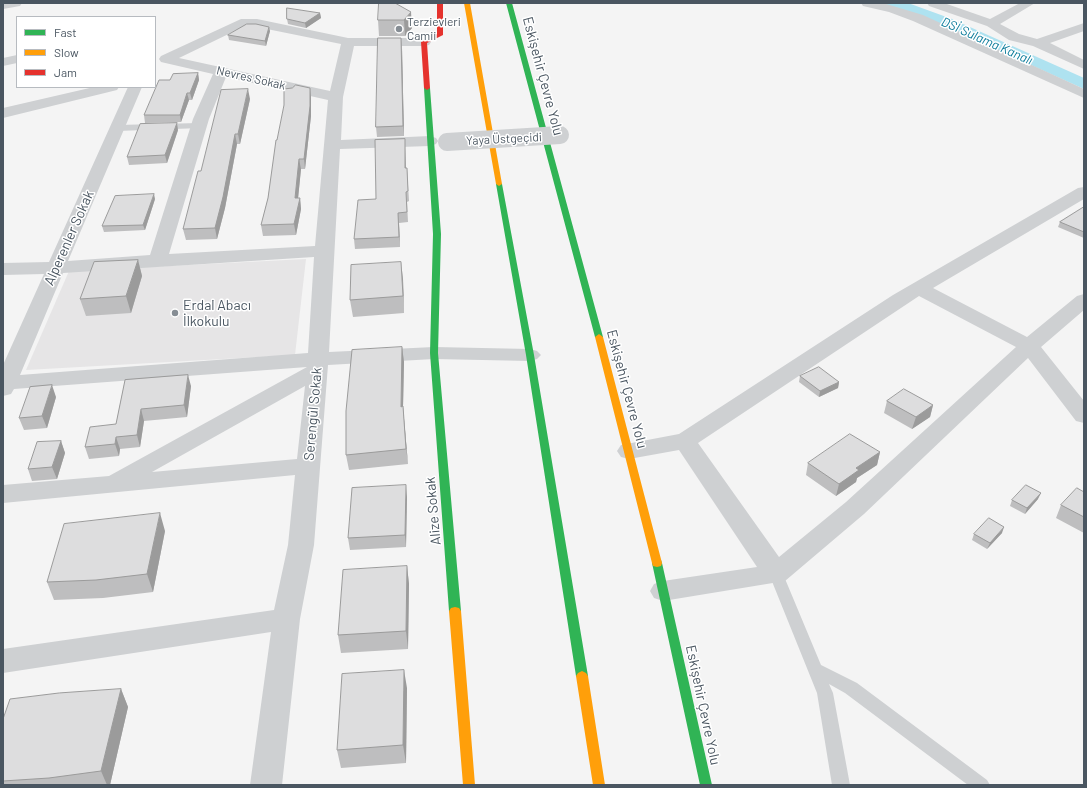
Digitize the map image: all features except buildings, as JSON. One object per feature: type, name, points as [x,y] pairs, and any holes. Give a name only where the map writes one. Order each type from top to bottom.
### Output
[{"type":"main road","points":[[424,42],[440,35],[440,3]]},
{"type":"main road","points":[[468,3],[530,355],[599,785]]},
{"type":"main road","name":"Eskişehir Çevre Yolu","points":[[509,3],[629,451],[687,690],[706,785]]},
{"type":"main road","name":"Alize Sokak","points":[[424,42],[437,234],[434,353],[469,785]]},
{"type":"street","points":[[3,5],[16,3]]},
{"type":"street","points":[[867,3],[893,9],[918,18],[1084,94]]},
{"type":"street","points":[[933,3],[970,17],[992,23],[1014,37],[1038,43],[1084,65]]},
{"type":"street","points":[[992,23],[1024,4]]},
{"type":"street","points":[[159,61],[241,23],[264,24],[348,42],[424,42]]},
{"type":"street","points":[[1038,43],[1084,27]]},
{"type":"street","name":"Serengül Sokak","points":[[266,785],[286,619],[301,546],[318,364],[324,251],[336,97],[348,42]]},
{"type":"street","points":[[3,62],[16,59]]},
{"type":"street","name":"Nevres Sokak","points":[[159,61],[221,72],[336,97]]},
{"type":"street","points":[[158,260],[199,126],[221,72]]},
{"type":"street","points":[[3,113],[108,88]]},
{"type":"street","name":"Alperenler Sokak","points":[[4,386],[134,88]]},
{"type":"street","name":"Yaya Üstgeçidi","points":[[447,142],[560,135]]},
{"type":"street","points":[[332,145],[430,141]]},
{"type":"street","points":[[629,451],[685,441],[919,288],[1084,192]]},
{"type":"street","points":[[3,269],[55,268],[158,260],[324,251]]},
{"type":"street","points":[[919,288],[1029,346],[1084,416]]},
{"type":"street","points":[[663,592],[776,574],[855,508],[1029,346],[1084,300]]},
{"type":"street","points":[[4,386],[318,364],[434,353],[530,355]]},
{"type":"street","points":[[113,484],[318,364]]},
{"type":"street","points":[[685,441],[776,574]]},
{"type":"street","points":[[3,494],[309,466]]},
{"type":"street","points":[[3,662],[286,619]]},
{"type":"lane","points":[[117,128],[199,126]]},
{"type":"lane","points":[[776,574],[825,694],[840,785]]},
{"type":"lane","points":[[816,670],[851,688],[981,785]]},
{"type":"shaded area","name":"Erdal Abacı İlkokulu","points":[[306,259],[295,355],[26,370],[69,271]]},
{"type":"waterway","name":"DSİ Sulama Kanalı","points":[[889,3],[904,6],[947,22],[1084,84]]},
{"type":"traffic: fast","points":[[509,3],[599,337]]},
{"type":"traffic: fast","points":[[427,88],[437,234],[434,353],[455,611]]},
{"type":"traffic: fast","points":[[499,184],[530,355],[582,676]]},
{"type":"traffic: fast","points":[[657,563],[706,785]]},
{"type":"traffic: slow","points":[[467,3],[499,184]]},
{"type":"traffic: slow","points":[[599,337],[657,563]]},
{"type":"traffic: slow","points":[[455,611],[469,785]]},
{"type":"traffic: slow","points":[[582,676],[599,785]]},
{"type":"traffic: jam","points":[[427,88],[424,42],[440,35],[440,3]]},
{"type":"place","name":"Terzievleri Camii","points":[[399,29]]},
{"type":"place","name":"Erdal Abacı İlkokulu","points":[[175,313]]}]
